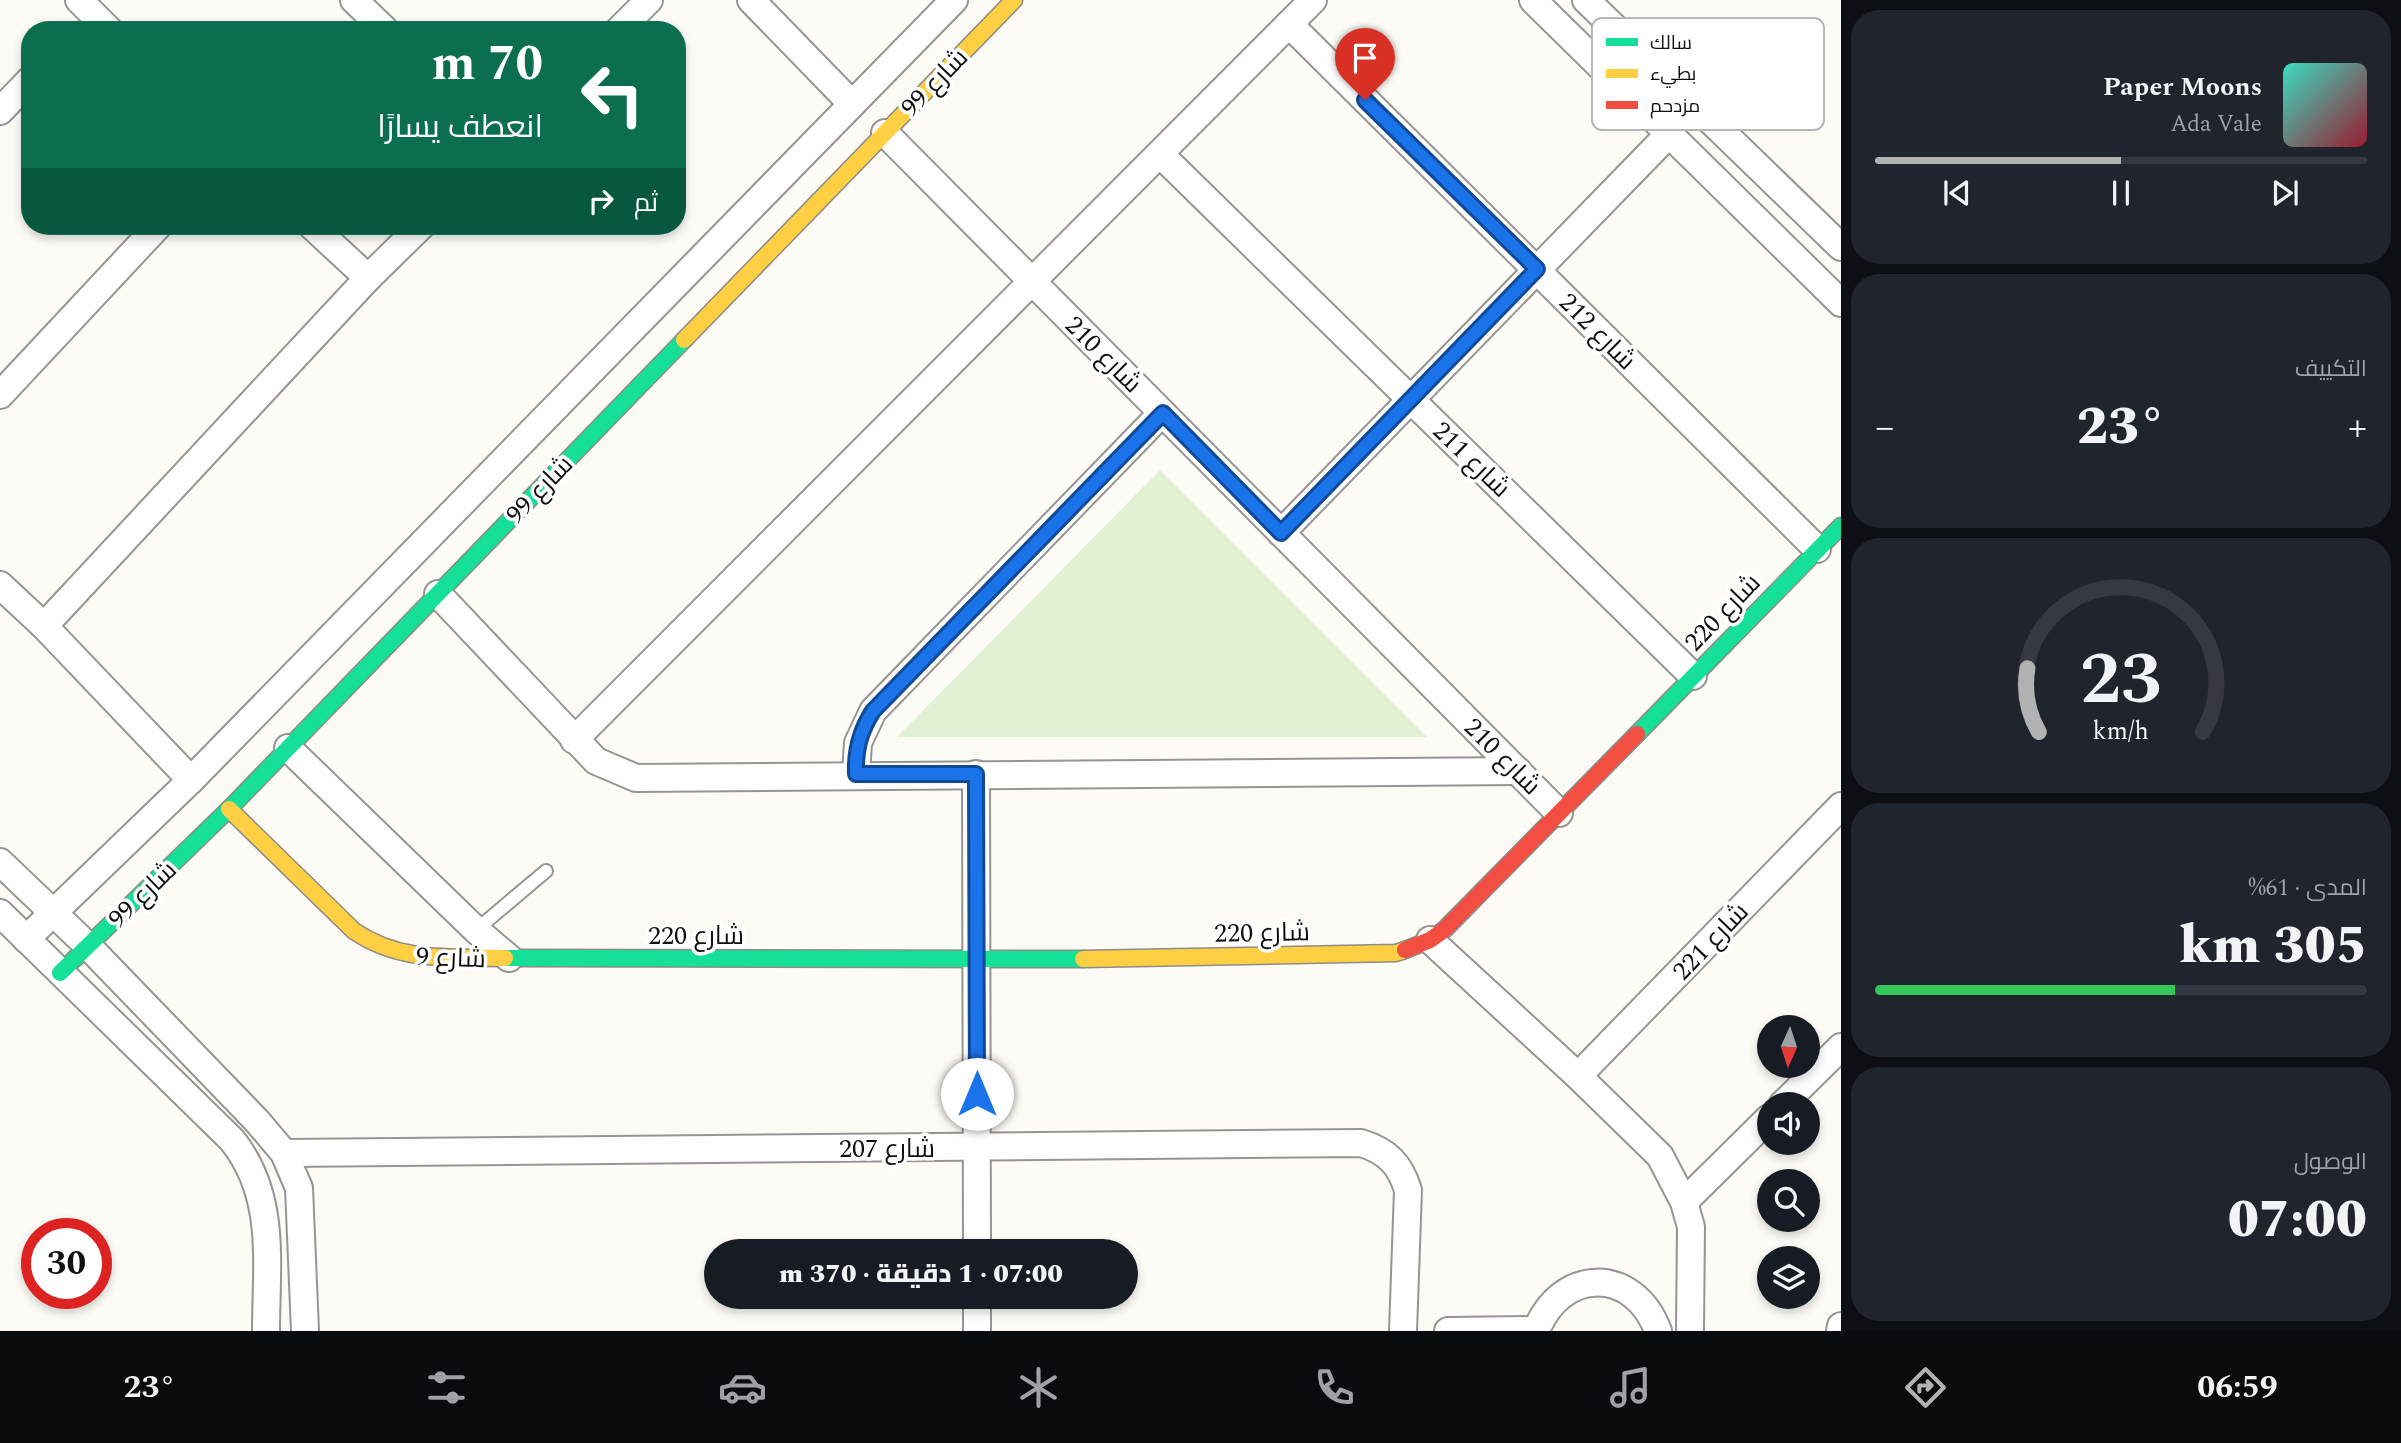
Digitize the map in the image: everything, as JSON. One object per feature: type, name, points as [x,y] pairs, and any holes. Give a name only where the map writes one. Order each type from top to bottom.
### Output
[{"type":"street","points":[[354,0],[376,21]]},
{"type":"street","points":[[751,0],[852,104]]},
{"type":"street","name":"شارع 99","points":[[26,939],[191,780],[954,0]]},
{"type":"street","name":"شارع 99","points":[[60,973],[229,809],[1014,0]]},
{"type":"street","points":[[574,740],[1313,0]]},
{"type":"street","points":[[1533,0],[1592,58]]},
{"type":"street","points":[[1586,0],[1605,18]]},
{"type":"street","points":[[626,21],[640,3]]},
{"type":"street","name":"شارع 212","points":[[1289,24],[1818,550]]},
{"type":"street","points":[[0,111],[21,89]]},
{"type":"street","points":[[1665,130],[1841,303]]},
{"type":"street","points":[[1720,130],[1841,247]]},
{"type":"street","name":"شارع 210","points":[[885,133],[1559,813]]},
{"type":"street","points":[[1281,533],[1669,134]]},
{"type":"street","name":"شارع 211","points":[[1160,154],[1693,676]]},
{"type":"street","points":[[0,395],[150,235]]},
{"type":"street","points":[[322,235],[368,278]]},
{"type":"street","points":[[44,626],[368,278],[412,235]]},
{"type":"street","points":[[856,774],[858,743],[873,711],[1163,413]]},
{"type":"street","name":"شارع 220","points":[[509,958],[976,961],[1395,953],[1430,940],[1841,526]]},
{"type":"street","points":[[0,585],[44,626],[191,780]]},
{"type":"street","points":[[438,594],[596,761],[636,778],[856,774],[1518,771]]},
{"type":"street","name":"شارع 9","points":[[288,748],[476,930],[509,958]]},
{"type":"street","points":[[976,774],[977,1239]]},
{"type":"street","name":"شارع 221","points":[[1578,1076],[1841,806]]},
{"type":"street","name":"شارع 9","points":[[229,809],[354,931],[373,945],[395,954],[418,957],[509,958]]},
{"type":"street","points":[[0,862],[88,946],[257,1121],[284,1153],[299,1188],[304,1331]]},
{"type":"street","points":[[0,913],[232,1140],[249,1161],[264,1208],[267,1331]]},
{"type":"street","points":[[1430,940],[1578,1076],[1660,1156],[1684,1202],[1693,1253],[1695,1329],[1655,1322],[1638,1297],[1619,1286],[1598,1282],[1578,1285],[1559,1295],[1544,1311],[1536,1331],[1448,1331]]},
{"type":"street","points":[[1795,1092],[1841,1046]]},
{"type":"street","points":[[1684,1202],[1757,1130]]},
{"type":"street","name":"شارع 207","points":[[284,1153],[1361,1143],[1378,1148],[1398,1166],[1408,1190],[1403,1331]]},
{"type":"street","points":[[977,1309],[977,1331]]},
{"type":"street","points":[[1840,1331],[1841,1326]]},
{"type":"lane","points":[[476,930],[546,871]]},
{"type":"green space","points":[[1160,470],[1427,737],[897,737]]},
{"type":"traffic: fast","points":[[60,973],[229,809],[684,340]]},
{"type":"traffic: fast","points":[[1637,734],[1841,526]]},
{"type":"traffic: fast","points":[[505,958],[1083,959]]},
{"type":"traffic: slow","points":[[684,340],[1014,0]]},
{"type":"traffic: slow","points":[[229,809],[354,931],[372,941],[390,949],[427,956],[505,958]]},
{"type":"traffic: slow","points":[[1083,959],[1396,953],[1405,950]]},
{"type":"traffic: jam","points":[[1405,950],[1430,940],[1444,930],[1637,734]]},
{"type":"route","points":[[977,1094],[976,774],[856,774],[858,743],[864,726],[873,711],[1163,413],[1281,533],[1537,269],[1365,100]]}]
